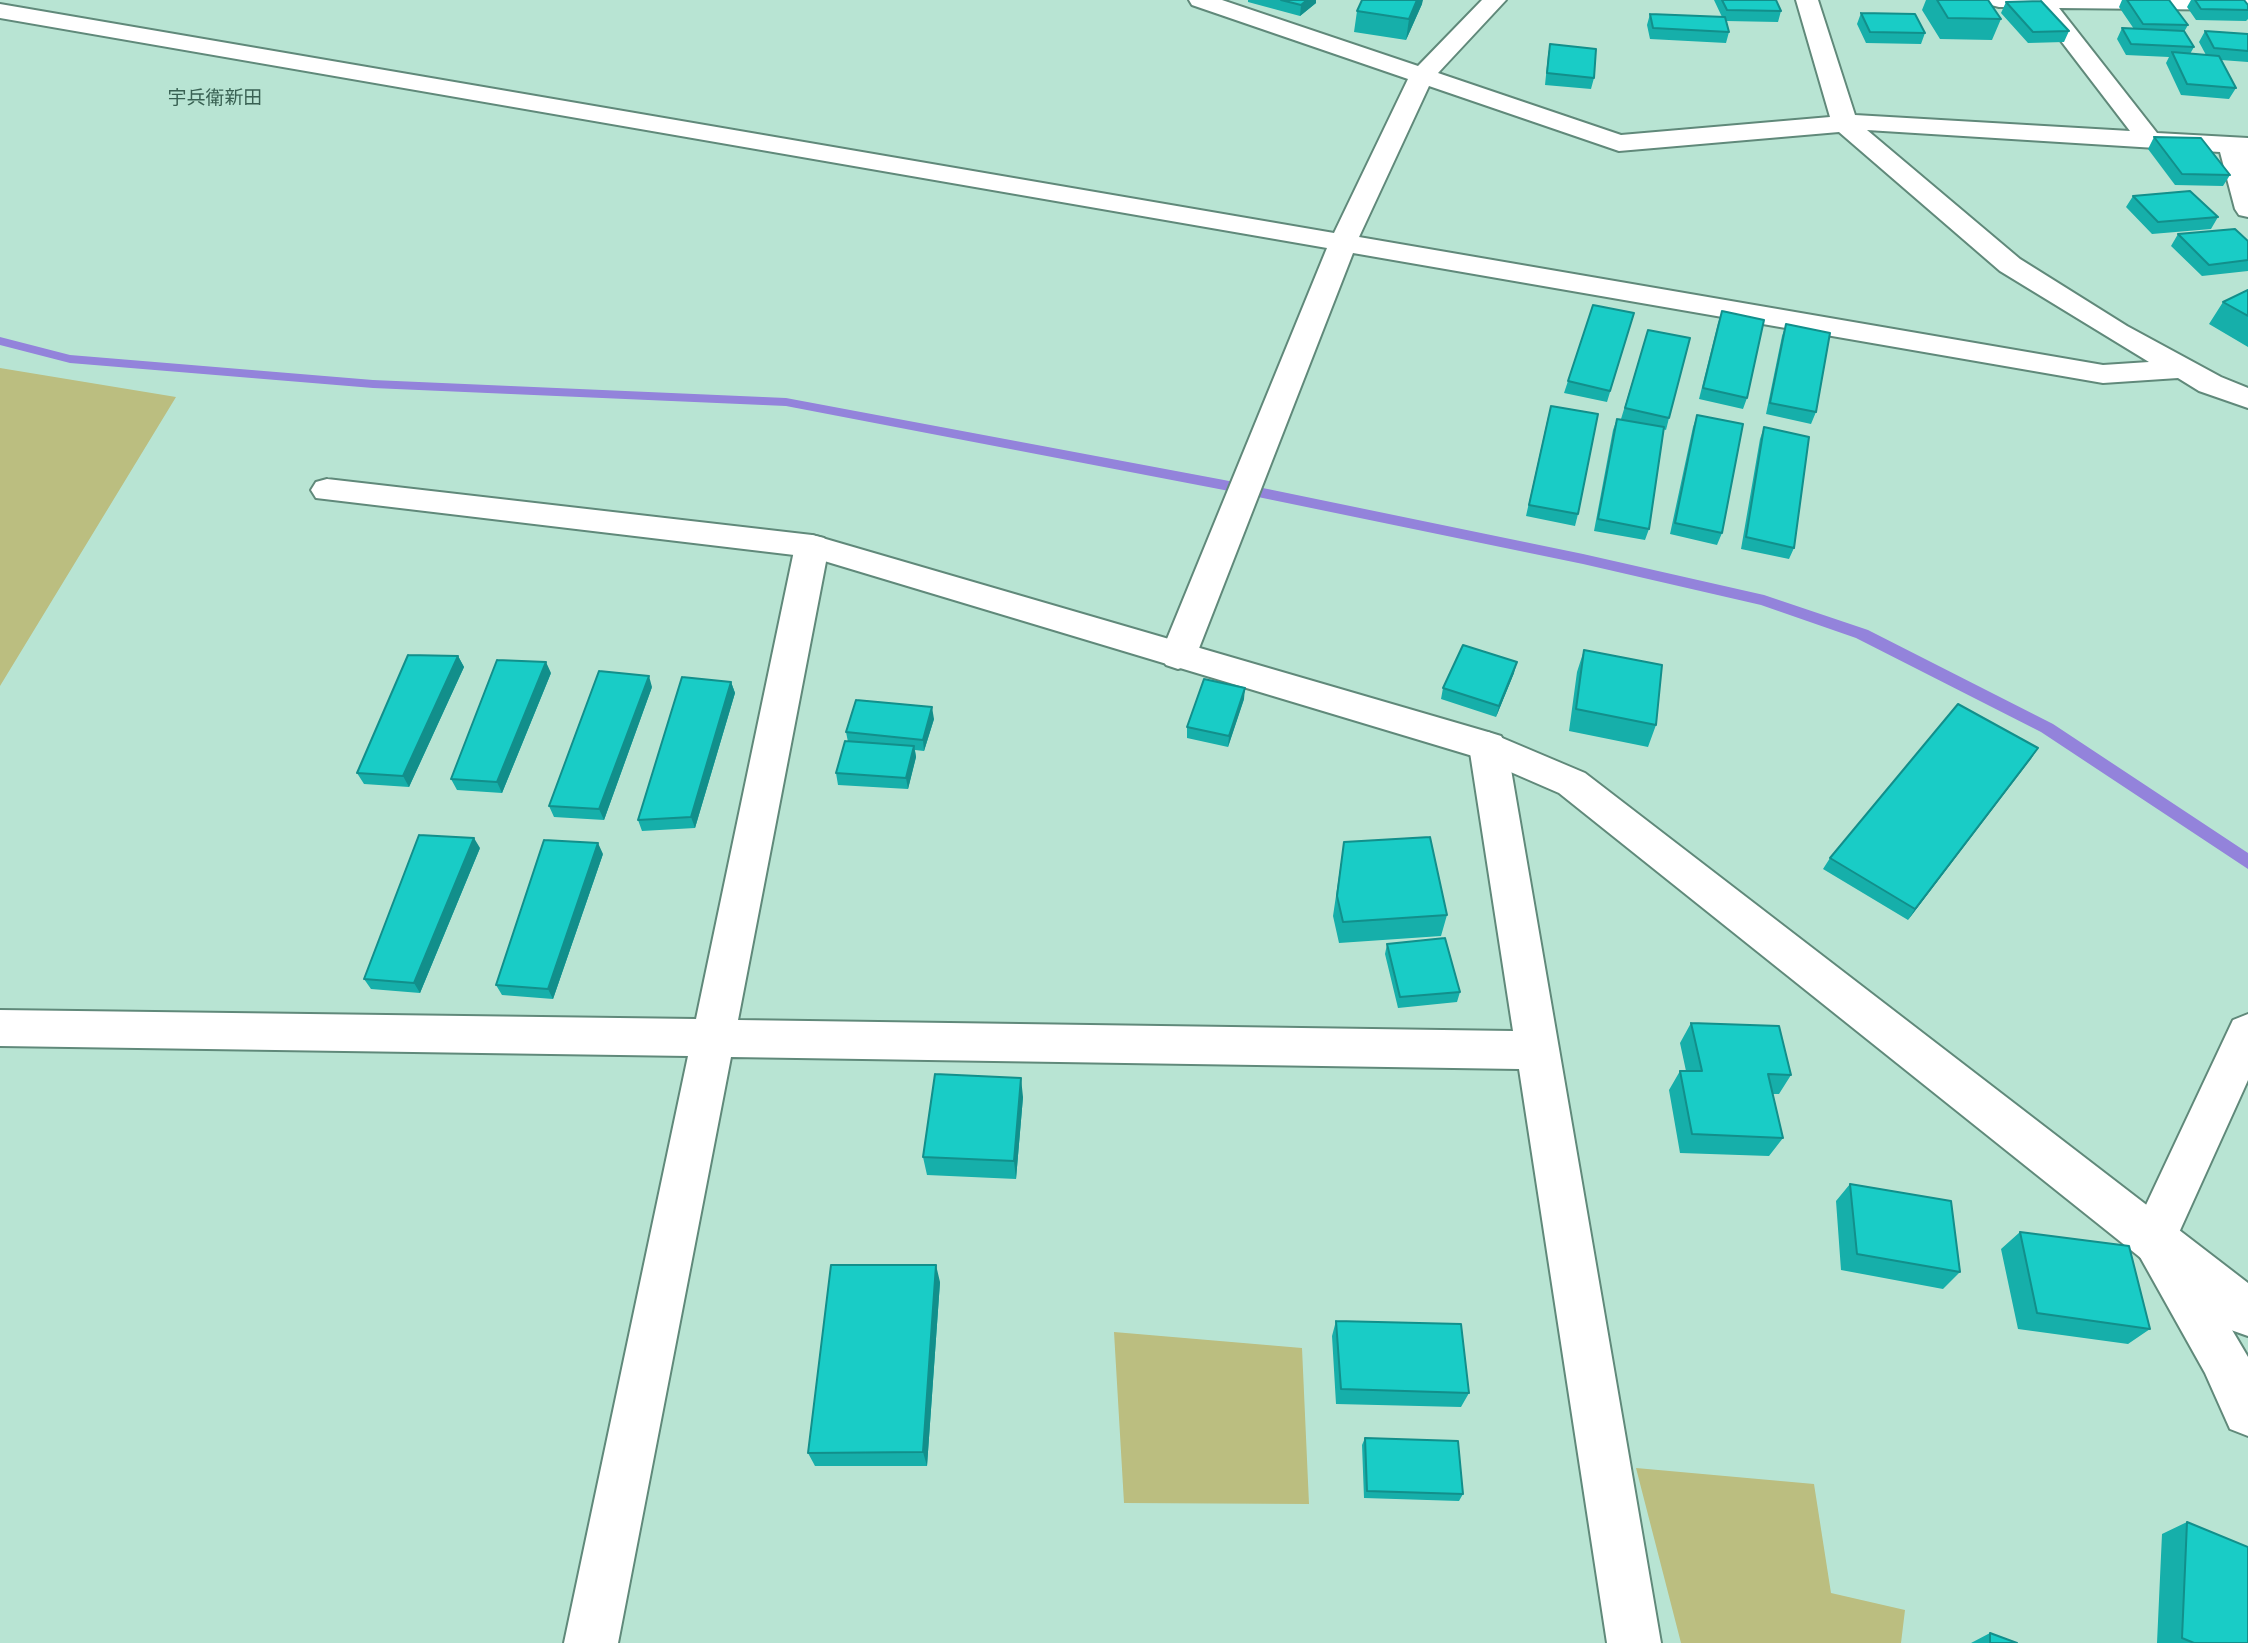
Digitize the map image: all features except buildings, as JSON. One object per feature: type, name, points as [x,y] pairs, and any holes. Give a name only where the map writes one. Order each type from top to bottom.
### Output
[{"type":"street","points":[[1178,656],[1343,242],[1422,76],[1495,0]]},
{"type":"street","points":[[1807,0],[1845,124],[2010,265],[2117,332],[2210,384],[2248,399]]},
{"type":"street","points":[[1998,0],[2248,3]]},
{"type":"street","points":[[2041,0],[2149,139]]},
{"type":"street","points":[[1207,1],[1619,143],[1863,122],[2240,145],[2248,209]]},
{"type":"street","points":[[0,11],[2103,374],[2183,369]]},
{"type":"street","points":[[327,490],[812,546],[1488,746],[1572,783],[2248,1314]]},
{"type":"street","points":[[591,1643],[812,546]]},
{"type":"street","points":[[1488,746],[1634,1643]]},
{"type":"street","points":[[0,1028],[1538,1050]]},
{"type":"street","points":[[2153,1239],[2248,1033]]},
{"type":"street","points":[[2153,1239],[2222,1356],[2248,1411]]},
{"type":"green space","points":[[0,368],[176,397],[0,686]]},
{"type":"green space","points":[[1114,1332],[1302,1348],[1309,1504],[1124,1503]]},
{"type":"green space","points":[[1636,1468],[1814,1484],[1831,1593],[1905,1610],[1901,1643],[1681,1643]]},
{"type":"waterway","points":[[0,341],[70,359],[373,384],[786,402],[1224,485],[1583,559],[1764,600],[1862,634],[2047,728],[2248,862]]},
{"type":"district","name":"宇兵衛新田","points":[[215,100]]}]
